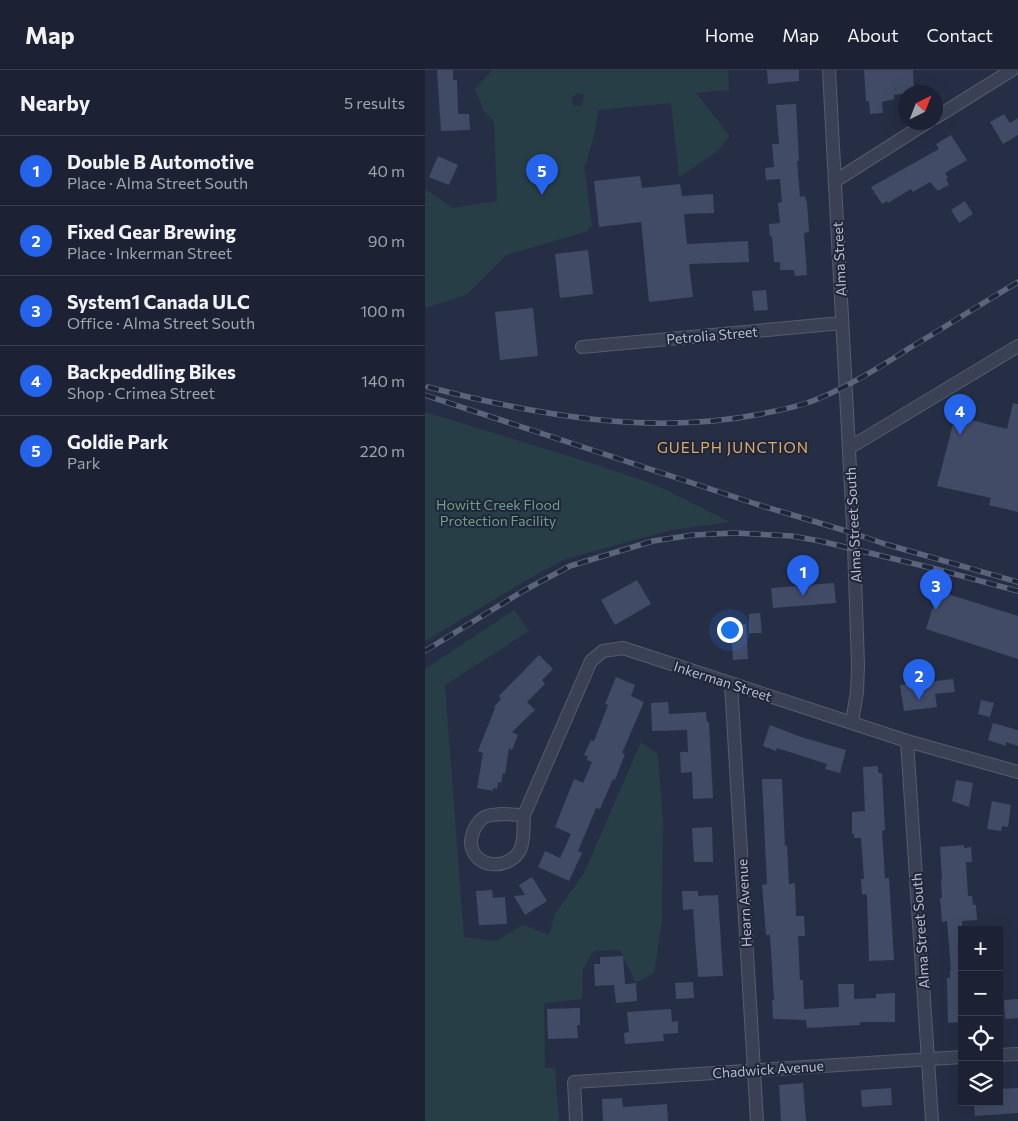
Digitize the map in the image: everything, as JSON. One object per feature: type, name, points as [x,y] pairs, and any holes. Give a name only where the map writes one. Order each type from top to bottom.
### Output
[{"type":"street","name":"Alma Street","points":[[829,70],[849,448]]},
{"type":"street","points":[[943,113],[1012,70]]},
{"type":"street","points":[[835,181],[916,130]]},
{"type":"street","name":"Petrolia Street","points":[[582,347],[842,323]]},
{"type":"street","points":[[849,448],[1018,346]]},
{"type":"street","name":"Alma Street South","points":[[849,448],[858,666],[857,692],[852,722]]},
{"type":"street","name":"Inkerman Street","points":[[524,815],[504,814],[485,817],[475,828],[470,842],[476,856],[488,864],[501,865],[513,858],[520,849],[523,838],[524,815],[591,661],[603,651],[623,648],[907,741],[1018,772]]},
{"type":"street","name":"Hearn Avenue","points":[[731,684],[757,1121]]},
{"type":"street","name":"Alma Street South","points":[[907,741],[931,1121]]},
{"type":"street","points":[[1003,1055],[1018,1054]]},
{"type":"street","name":"Chadwick Avenue","points":[[576,1121],[574,1082],[958,1057]]},
{"type":"green space","points":[[491,70],[728,70],[729,90],[696,93],[730,136],[719,150],[679,177],[671,103],[598,110],[595,131],[586,165],[584,164],[592,226],[588,227],[588,231],[506,255],[466,295],[425,308],[425,189],[453,208],[497,201],[494,122],[484,111],[475,89]],"holes":[[[577,93],[584,94],[581,110],[581,105],[573,106],[572,98]]]},
{"type":"green space","name":"Howitt Creek Flood Protection Facility","points":[[425,412],[656,485],[730,522],[671,530],[565,559],[425,641]]},
{"type":"green space","points":[[514,610],[529,631],[445,685],[464,937],[496,941],[523,925],[549,935],[555,914],[584,873],[641,742],[658,754],[663,824],[662,922],[654,973],[636,983],[620,950],[594,951],[583,969],[582,999],[544,1003],[545,1068],[555,1068],[559,1121],[425,1121],[425,669]]},
{"type":"building","points":[[437,70],[453,70],[453,80],[457,80],[458,114],[469,114],[470,130],[441,131]]},
{"type":"building","points":[[767,70],[799,70],[799,81],[768,84]]},
{"type":"building","points":[[864,70],[913,70],[914,85],[898,85],[898,94],[894,95],[894,99],[882,102],[883,113],[870,114],[869,101],[866,101]]},
{"type":"building","points":[[796,104],[800,197],[805,196],[807,201],[809,232],[804,233],[807,275],[795,276],[794,270],[780,270],[780,262],[774,262],[769,224],[780,223],[778,203],[782,202],[780,179],[766,180],[765,168],[774,167],[772,144],[779,144],[776,105]]},
{"type":"building","points":[[1004,114],[1010,123],[1018,118],[1018,135],[1003,144],[990,122]]},
{"type":"building","points":[[951,135],[967,160],[945,173],[949,185],[938,191],[930,182],[913,192],[911,189],[888,203],[887,201],[882,204],[871,187],[939,149],[936,144]]},
{"type":"building","points":[[438,156],[458,165],[449,185],[429,177]]},
{"type":"building","points":[[640,176],[642,188],[680,184],[682,196],[713,194],[714,213],[684,214],[687,244],[748,241],[749,262],[689,264],[693,297],[649,302],[641,222],[599,227],[594,181]]},
{"type":"building","points":[[965,201],[973,214],[959,223],[951,210]]},
{"type":"building","points":[[588,250],[593,294],[560,298],[555,254]]},
{"type":"building","points":[[766,290],[768,310],[754,311],[752,291]]},
{"type":"building","points":[[533,308],[538,356],[500,360],[495,312]]},
{"type":"building","points":[[1013,403],[1018,404],[1018,512],[989,505],[991,498],[937,486],[955,416],[1007,429]]},
{"type":"building","points":[[637,580],[651,604],[615,625],[601,600]]},
{"type":"building","points":[[834,583],[836,603],[773,608],[771,588]]},
{"type":"building","points":[[938,591],[1018,616],[1018,659],[926,629]]},
{"type":"building","points":[[760,613],[762,633],[749,633],[749,614]]},
{"type":"building","points":[[746,624],[748,659],[733,660],[731,625]]},
{"type":"building","points":[[539,655],[553,669],[542,680],[545,684],[527,702],[535,710],[512,732],[518,735],[512,750],[509,748],[505,774],[503,773],[501,783],[498,782],[497,789],[493,788],[493,791],[477,788],[483,753],[478,751],[494,707],[501,699],[499,696]]},
{"type":"building","points":[[616,677],[635,685],[631,696],[644,702],[622,753],[625,754],[615,780],[613,779],[600,809],[596,808],[578,851],[582,853],[569,881],[538,867],[545,851],[560,858],[571,834],[555,827],[574,779],[583,783],[592,762],[587,760],[588,756],[584,755],[591,740],[594,741],[608,705],[605,704]]},
{"type":"building","points":[[953,679],[955,692],[935,694],[937,707],[904,711],[900,685]]},
{"type":"building","points":[[981,700],[994,703],[990,717],[978,714]]},
{"type":"building","points":[[668,702],[669,714],[706,712],[707,722],[709,722],[713,798],[693,799],[692,772],[681,773],[680,752],[688,752],[687,730],[652,731],[651,703]]},
{"type":"building","points":[[993,723],[1018,730],[1018,746],[1006,742],[1006,746],[988,740]]},
{"type":"building","points":[[770,725],[801,737],[846,750],[840,773],[825,769],[827,764],[777,748],[776,751],[763,746]]},
{"type":"building","points":[[878,766],[878,773],[882,773],[885,830],[882,831],[885,878],[889,878],[894,960],[869,961],[867,897],[866,894],[862,895],[861,879],[864,879],[861,838],[854,838],[854,834],[852,834],[852,812],[865,811],[863,767]]},
{"type":"building","points":[[762,779],[782,779],[789,884],[795,883],[796,916],[804,916],[805,936],[798,936],[800,980],[803,980],[804,1009],[839,1007],[838,984],[854,984],[854,999],[876,998],[876,994],[895,993],[895,1022],[860,1022],[860,1025],[807,1028],[806,1020],[773,1019],[772,1000],[774,1000],[770,935],[766,935],[762,885],[767,884]]},
{"type":"building","points":[[956,780],[973,783],[969,807],[952,801]]},
{"type":"building","points":[[992,801],[1011,805],[1008,827],[1002,826],[1001,831],[987,829]]},
{"type":"building","points":[[712,827],[713,862],[694,862],[692,828]]},
{"type":"building","points":[[964,845],[964,848],[971,847],[972,862],[966,862],[968,896],[972,896],[973,905],[976,905],[977,920],[962,921],[962,926],[958,926],[958,1022],[948,1023],[947,978],[950,978],[951,970],[947,921],[942,922],[940,847]]},
{"type":"building","points":[[532,877],[547,901],[525,915],[514,896],[525,895],[519,885]]},
{"type":"building","points":[[492,890],[493,898],[505,897],[507,924],[479,925],[476,891]]},
{"type":"building","points":[[682,891],[698,891],[698,896],[718,895],[723,976],[698,977],[693,909],[683,910]]},
{"type":"building","points":[[623,956],[625,984],[636,983],[637,1001],[616,1003],[614,985],[595,986],[594,964],[600,964],[600,957]]},
{"type":"building","points":[[693,982],[694,998],[676,999],[675,983]]},
{"type":"building","points":[[1018,999],[1018,1018],[1005,1019],[1004,1000]]},
{"type":"building","points":[[580,1008],[580,1025],[577,1025],[578,1038],[548,1039],[547,1009]]},
{"type":"building","points":[[671,1009],[672,1022],[678,1021],[678,1033],[663,1034],[664,1041],[625,1044],[624,1033],[629,1032],[627,1012]]},
{"type":"building","points":[[803,1083],[806,1121],[781,1121],[779,1085]]},
{"type":"building","points":[[891,1088],[892,1105],[862,1107],[861,1090]]},
{"type":"building","points":[[1018,1088],[1018,1113],[975,1116],[974,1106],[1003,1106],[1003,1089]]},
{"type":"building","points":[[622,1098],[623,1107],[667,1104],[668,1121],[603,1121],[602,1099]]},
{"type":"railway","points":[[428,387],[552,414],[635,423],[677,423],[761,414],[809,402],[851,383],[1018,282]]},
{"type":"railway","points":[[425,395],[756,504],[885,544],[1018,582]]},
{"type":"railway","points":[[425,651],[523,591],[570,566],[653,541],[693,535],[735,533],[792,536],[936,569],[1018,591]]},
{"type":"place","name":"Goldie Park","points":[[542,195]]},
{"type":"place","name":"Backpeddling Bikes","points":[[960,435]]},
{"type":"place","name":"Double B Automotive","points":[[803,596]]},
{"type":"place","name":"System1 Canada ULC","points":[[936,610]]},
{"type":"place","name":"Fixed Gear Brewing","points":[[919,700]]},
{"type":"district","name":"GUELPH JUNCTION","points":[[733,447]]}]
